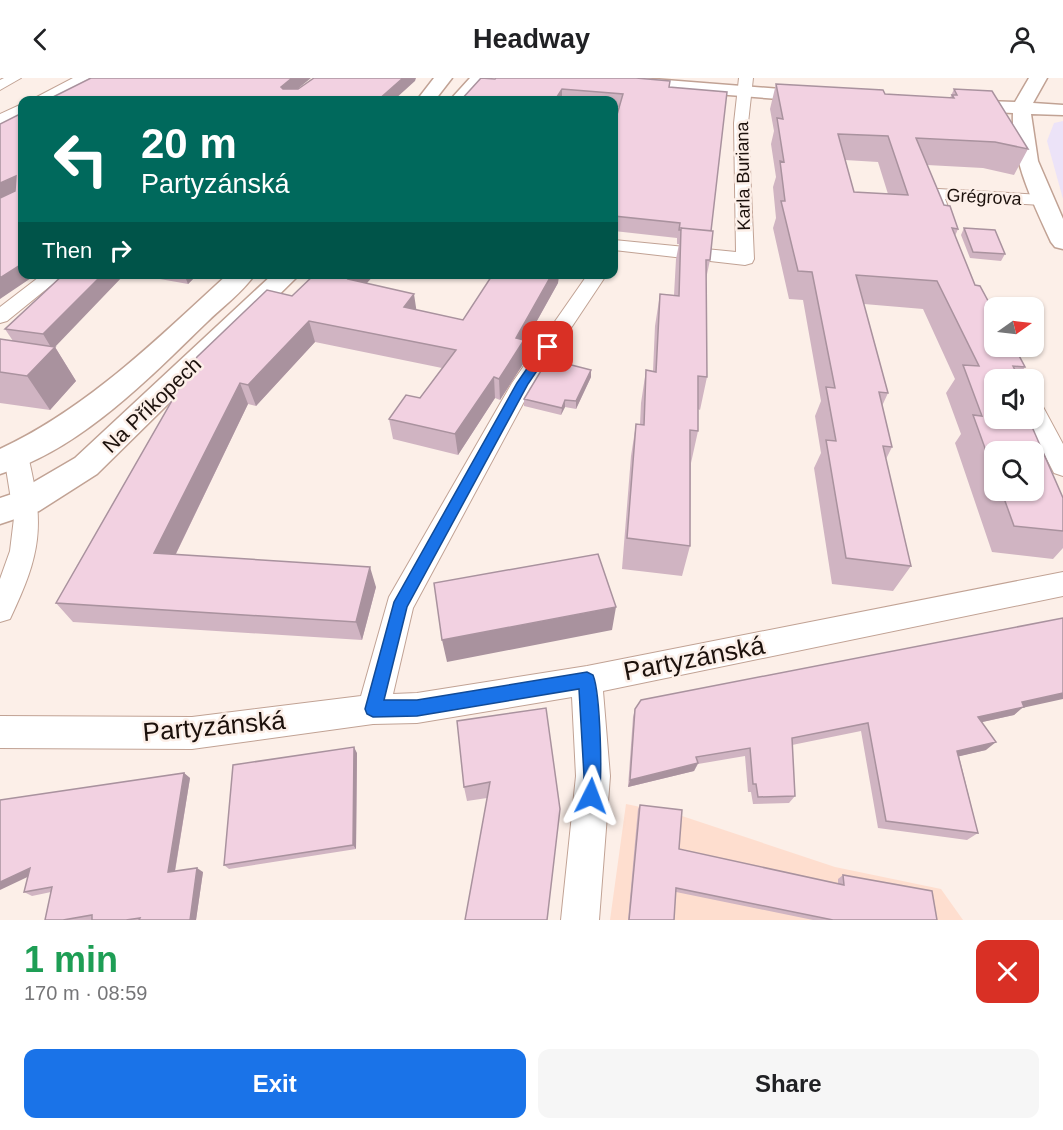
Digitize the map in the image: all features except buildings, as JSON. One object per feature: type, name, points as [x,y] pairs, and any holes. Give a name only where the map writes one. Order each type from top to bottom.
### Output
[{"type":"street","points":[[0,86],[14,78]]},
{"type":"street","points":[[46,96],[83,78]]},
{"type":"street","points":[[429,96],[443,78]]},
{"type":"street","points":[[463,96],[479,78]]},
{"type":"street","points":[[574,78],[745,85],[840,98]]},
{"type":"street","points":[[1049,78],[1022,108],[1022,130],[1042,200],[1063,242]]},
{"type":"street","name":"Karla Buriana","points":[[618,248],[745,259],[741,123],[745,85]]},
{"type":"street","points":[[935,104],[1063,110]]},
{"type":"street","points":[[0,120],[18,110]]},
{"type":"street","name":"Grégrova","points":[[950,237],[936,197],[938,194],[1042,200]]},
{"type":"street","points":[[0,317],[49,279]]},
{"type":"street","name":"Na Příkopech","points":[[8,459],[62,429],[107,398],[238,279]]},
{"type":"street","name":"Na Příkopech","points":[[14,507],[86,466],[283,279]]},
{"type":"street","points":[[373,709],[399,606],[523,383],[595,279]]},
{"type":"street","points":[[1043,429],[1063,467]]},
{"type":"street","points":[[0,610],[18,573],[28,535],[14,507],[8,459]]},
{"type":"street","name":"Partyzánská","points":[[0,732],[192,733],[373,709],[417,708],[587,680],[1063,584]]},
{"type":"street","points":[[580,920],[593,776],[587,680]]},
{"type":"shaded area","points":[[1063,121],[1063,199],[1047,141],[1054,123]]},
{"type":"shaded area","points":[[626,804],[679,815],[835,867],[941,889],[963,920],[610,920]]},
{"type":"route","points":[[548,347],[523,383],[399,606],[373,709],[417,708],[587,680],[593,776],[591,796]]}]
